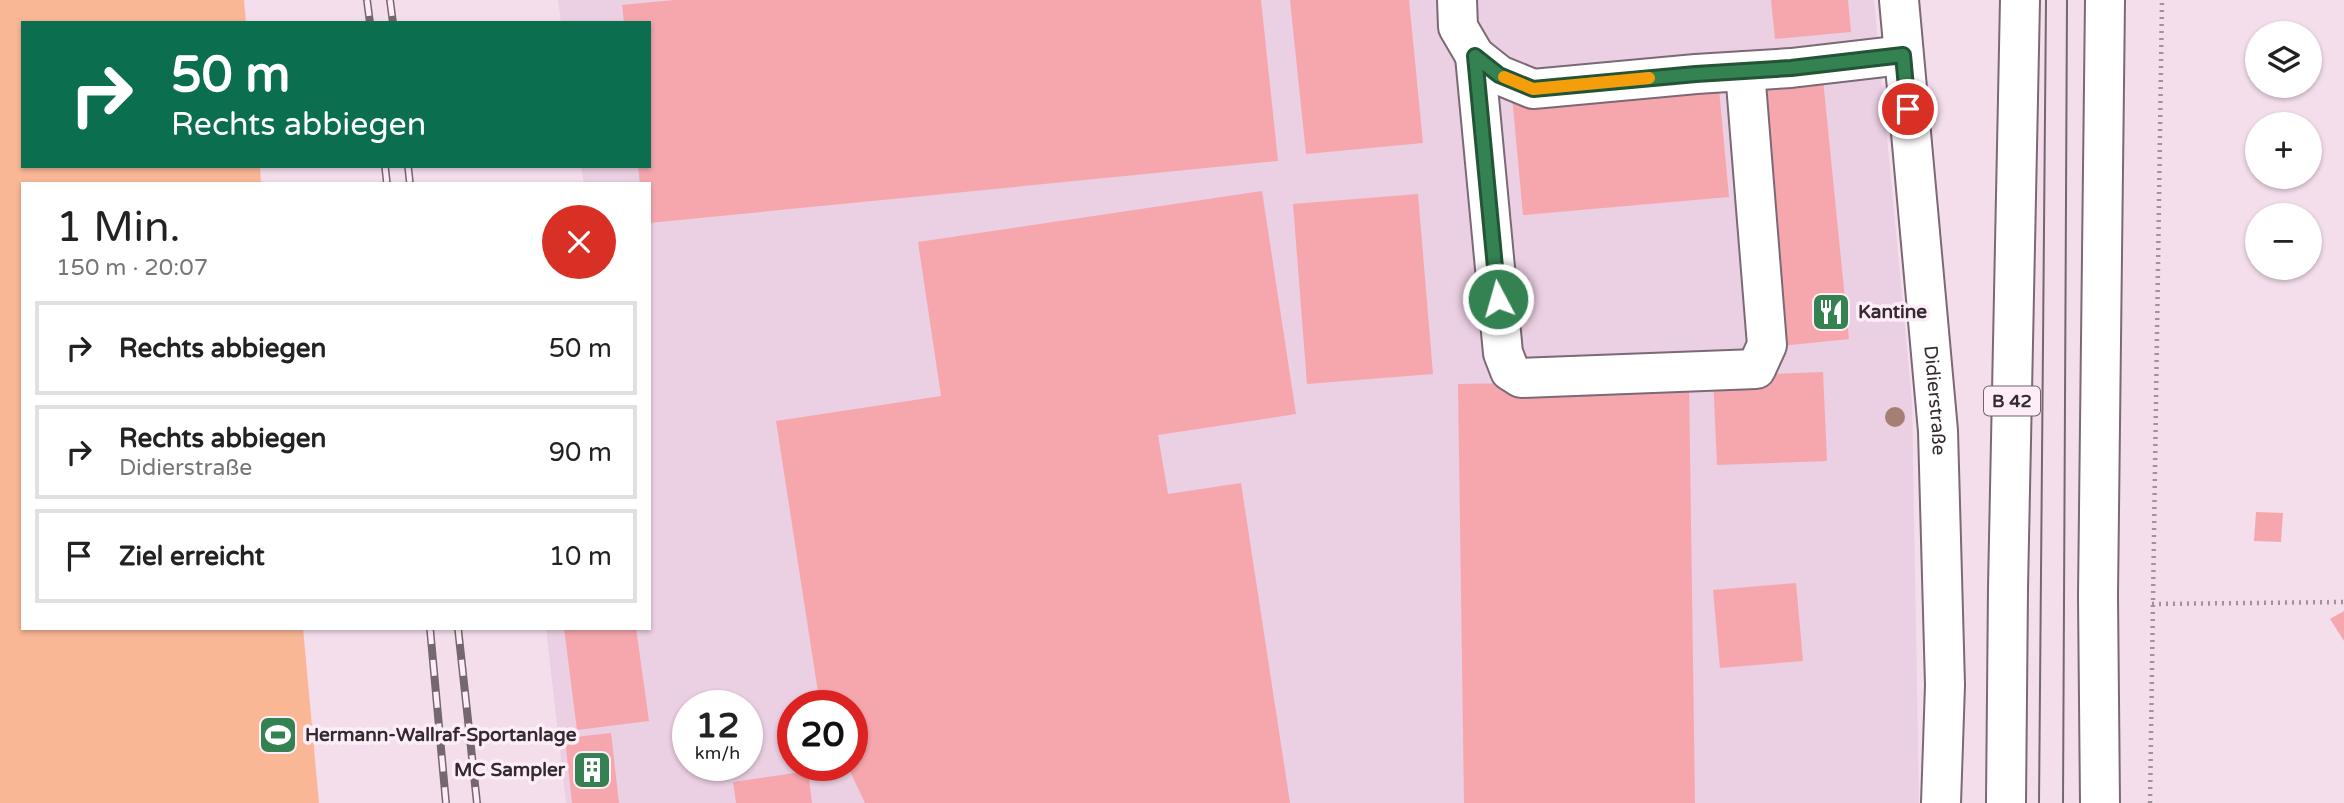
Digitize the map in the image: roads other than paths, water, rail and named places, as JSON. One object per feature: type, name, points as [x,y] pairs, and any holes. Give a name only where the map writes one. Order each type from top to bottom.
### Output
[{"type":"main road","points":[[1457,0],[1458,27],[1475,56],[1499,75],[1533,89],[1791,68],[1903,55]]},
{"type":"main road","name":"Didierstraße","points":[[1899,0],[1938,431],[1945,685],[1941,803]]},
{"type":"main road","name":"B 42","points":[[2006,803],[2020,0]]},
{"type":"main road","points":[[2100,803],[2098,596],[2105,0]]},
{"type":"main road","points":[[1475,56],[1503,353],[1510,371],[1521,378],[1756,369],[1767,345],[1745,71]]},
{"type":"tram line","points":[[2039,803],[2046,0]]},
{"type":"tram line","points":[[2063,803],[2067,0]]},
{"type":"railway","points":[[367,0],[370,21]]},
{"type":"railway","points":[[390,0],[393,21]]},
{"type":"railway","points":[[385,168],[387,182]]},
{"type":"railway","points":[[408,168],[410,182]]},
{"type":"railway","points":[[430,630],[446,803]]},
{"type":"railway","points":[[458,630],[477,803]]},
{"type":"place","name":"Kantine","points":[[1831,312]]},
{"type":"place","name":"Hermann-Wallraf-Sportanlage","points":[[278,735]]},
{"type":"place","name":"MC Sampler","points":[[592,770]]}]
